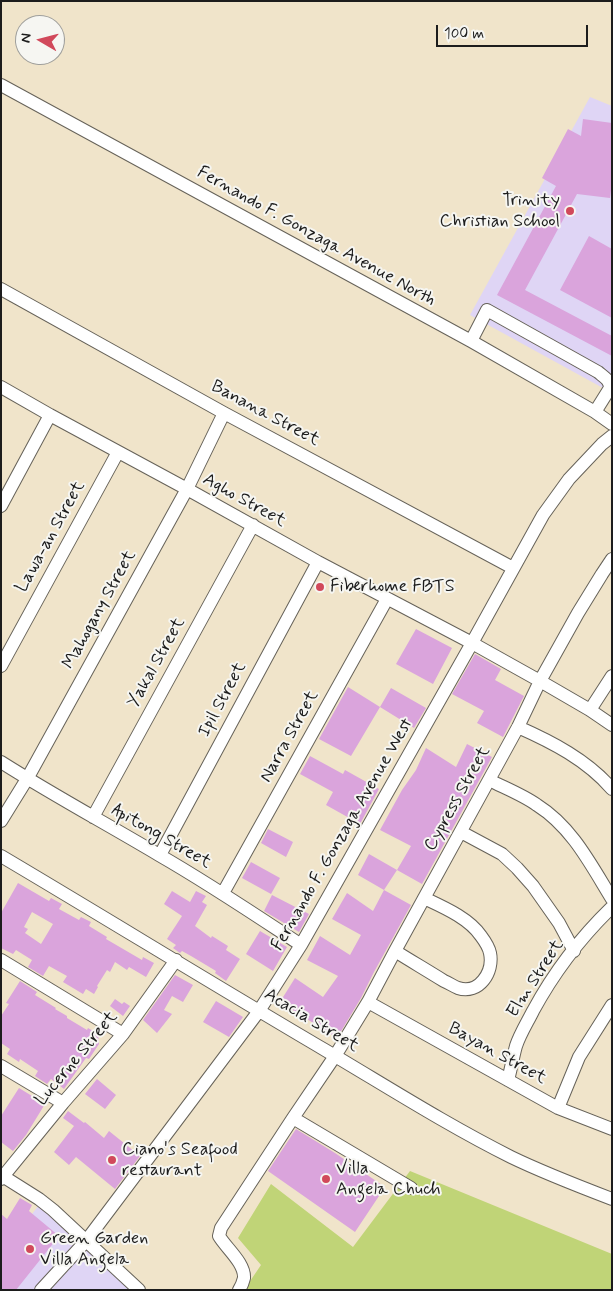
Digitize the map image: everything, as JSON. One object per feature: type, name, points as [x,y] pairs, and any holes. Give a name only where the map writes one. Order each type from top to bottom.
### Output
[{"type":"street","name":"Fernando F. Gonzaga Avenue North","points":[[1,85],[471,341],[595,412],[612,424]]},
{"type":"street","name":"Banana Street","points":[[1,289],[224,413],[513,568]]},
{"type":"street","points":[[471,341],[487,310],[598,372],[608,379],[611,388],[595,412]]},
{"type":"street","name":"Agho Street","points":[[1,387],[318,562],[472,643],[590,710],[612,725]]},
{"type":"street","name":"Mahogany Street","points":[[1,822],[28,779],[187,489],[224,413]]},
{"type":"street","points":[[1,506],[50,415]]},
{"type":"street","name":"Fernando F. Gonzaga Avenue West","points":[[41,1290],[86,1241],[259,1011],[301,945],[472,643],[542,515],[582,465],[612,436]]},
{"type":"street","name":"Lawa-an Street","points":[[1,666],[118,452]]},
{"type":"street","name":"Yakal Street","points":[[93,817],[252,525]]},
{"type":"street","name":"Cypress Street","points":[[239,1290],[244,1278],[233,1254],[219,1236],[221,1228],[335,1056],[368,1002],[518,727],[540,681],[578,613],[612,559]]},
{"type":"street","name":"Ipil Street","points":[[160,855],[318,562]]},
{"type":"street","name":"Narra Street","points":[[223,893],[387,599]]},
{"type":"street","points":[[590,710],[612,676]]},
{"type":"street","points":[[518,727],[543,738],[569,754],[590,768],[612,789]]},
{"type":"street","name":"Apitong Street","points":[[1,762],[223,893],[301,945]]},
{"type":"street","points":[[489,780],[537,804],[562,825],[584,853],[612,899]]},
{"type":"street","points":[[461,832],[502,854],[517,868],[533,886],[555,917],[574,950]]},
{"type":"street","name":"Acacia Street","points":[[1,856],[447,1123],[511,1157],[559,1179],[612,1199]]},
{"type":"street","points":[[395,951],[459,988],[473,989],[482,983],[489,967],[490,953],[481,936],[466,921],[424,898]]},
{"type":"street","name":"Elm Street","points":[[508,1080],[516,1046],[525,1025],[546,988],[574,950],[602,916],[612,907]]},
{"type":"street","points":[[1,960],[123,1034]]},
{"type":"street","name":"Lucerne Street","points":[[2,1176],[123,1034],[176,960]]},
{"type":"street","name":"Bayan Street","points":[[368,1002],[558,1108],[612,1129]]},
{"type":"street","points":[[558,1108],[579,1057],[612,1005]]},
{"type":"street","points":[[1,1066],[63,1103]]},
{"type":"street","points":[[293,1118],[411,1188]]},
{"type":"street","points":[[2,1176],[39,1198],[139,1290]]},
{"type":"shaded area","name":"Trinity Christian School","points":[[590,97],[612,106],[612,393],[470,315]]},
{"type":"shaded area","points":[[39,1205],[132,1290],[1,1290],[1,1254]]},
{"type":"green space","points":[[410,1171],[612,1254],[612,1290],[244,1290],[261,1265],[238,1238],[271,1184],[353,1247]]},
{"type":"building","points":[[583,119],[612,123],[612,183],[610,198],[577,194],[525,290],[612,336],[612,356],[497,295],[556,186],[542,178],[568,129],[581,136]]},
{"type":"building","points":[[589,236],[612,249],[612,318],[560,290]]},
{"type":"building","points":[[416,629],[452,648],[433,684],[396,664]]},
{"type":"building","points":[[475,654],[501,669],[495,680],[524,696],[503,737],[477,723],[484,711],[452,694]]},
{"type":"building","points":[[348,687],[380,707],[351,756],[319,739]]},
{"type":"building","points":[[391,688],[426,708],[414,728],[380,707]]},
{"type":"building","points":[[467,744],[492,757],[422,884],[397,870],[411,846],[380,830],[402,790],[416,770],[426,748],[456,767]]},
{"type":"building","points":[[310,756],[343,774],[345,770],[379,789],[360,824],[326,805],[333,792],[300,774]]},
{"type":"building","points":[[268,829],[293,842],[286,857],[261,843]]},
{"type":"building","points":[[369,854],[397,870],[384,890],[358,875]]},
{"type":"building","points":[[251,862],[280,878],[271,894],[242,878]]},
{"type":"building","points":[[18,883],[49,901],[51,898],[62,904],[59,909],[79,920],[81,917],[91,922],[89,926],[107,937],[106,939],[142,960],[143,957],[154,963],[146,977],[129,967],[127,970],[115,962],[110,972],[107,970],[94,994],[86,989],[83,994],[63,982],[67,976],[49,966],[43,976],[28,967],[32,960],[16,950],[13,954],[1,948],[1,913]],"holes":[[[32,912],[53,924],[41,944],[25,933],[28,929],[24,927]]]},
{"type":"building","points":[[384,890],[411,905],[361,998],[337,1038],[280,1002],[295,978],[323,997],[338,976],[307,960],[320,936],[350,955],[361,935],[332,919],[347,893],[373,911]]},
{"type":"building","points":[[172,891],[190,902],[196,891],[206,896],[202,902],[207,905],[195,926],[211,938],[212,936],[228,946],[226,950],[240,959],[226,981],[215,973],[216,971],[182,951],[180,953],[173,948],[176,945],[167,939],[182,916],[164,904]]},
{"type":"building","points":[[272,895],[309,914],[299,932],[264,911]]},
{"type":"building","points":[[260,931],[287,947],[273,971],[246,954]]},
{"type":"building","points":[[175,975],[193,985],[183,1002],[172,996],[164,1010],[172,1014],[157,1033],[143,1020]]},
{"type":"building","points":[[20,981],[37,992],[35,995],[56,1008],[67,1018],[98,1034],[99,1044],[89,1059],[86,1058],[64,1089],[51,1079],[47,1084],[35,1076],[38,1071],[20,1059],[19,1062],[7,1054],[10,1049],[1,1043],[1,1016],[9,1004],[6,1003]]},
{"type":"building","points":[[115,999],[122,1004],[124,1002],[130,1006],[123,1016],[110,1006]]},
{"type":"building","points":[[216,1001],[243,1017],[229,1037],[203,1022]]},
{"type":"building","points":[[97,1079],[116,1095],[105,1109],[85,1094]]},
{"type":"building","points":[[19,1088],[45,1104],[26,1135],[13,1151],[1,1142],[1,1116]]},
{"type":"building","points":[[68,1111],[104,1138],[109,1131],[140,1156],[115,1189],[76,1157],[69,1165],[54,1152],[74,1126],[63,1118]]},
{"type":"building","name":"Villa Angela Chuch","points":[[296,1129],[385,1187],[355,1232],[268,1171]]},
{"type":"building","name":"Green Garden Villa Angela","points":[[20,1198],[32,1205],[29,1211],[59,1236],[16,1290],[1,1290],[1,1214],[7,1219]]},
{"type":"place","name":"Trinity Christian School","points":[[570,211]]},
{"type":"place","name":"Fiberhome FBTS","points":[[320,587]]},
{"type":"place","name":"Ciano's Seafood restaurant","points":[[112,1160]]},
{"type":"place","name":"Villa Angela Chuch","points":[[326,1179]]},
{"type":"place","name":"Green Garden Villa Angela","points":[[30,1249]]}]
